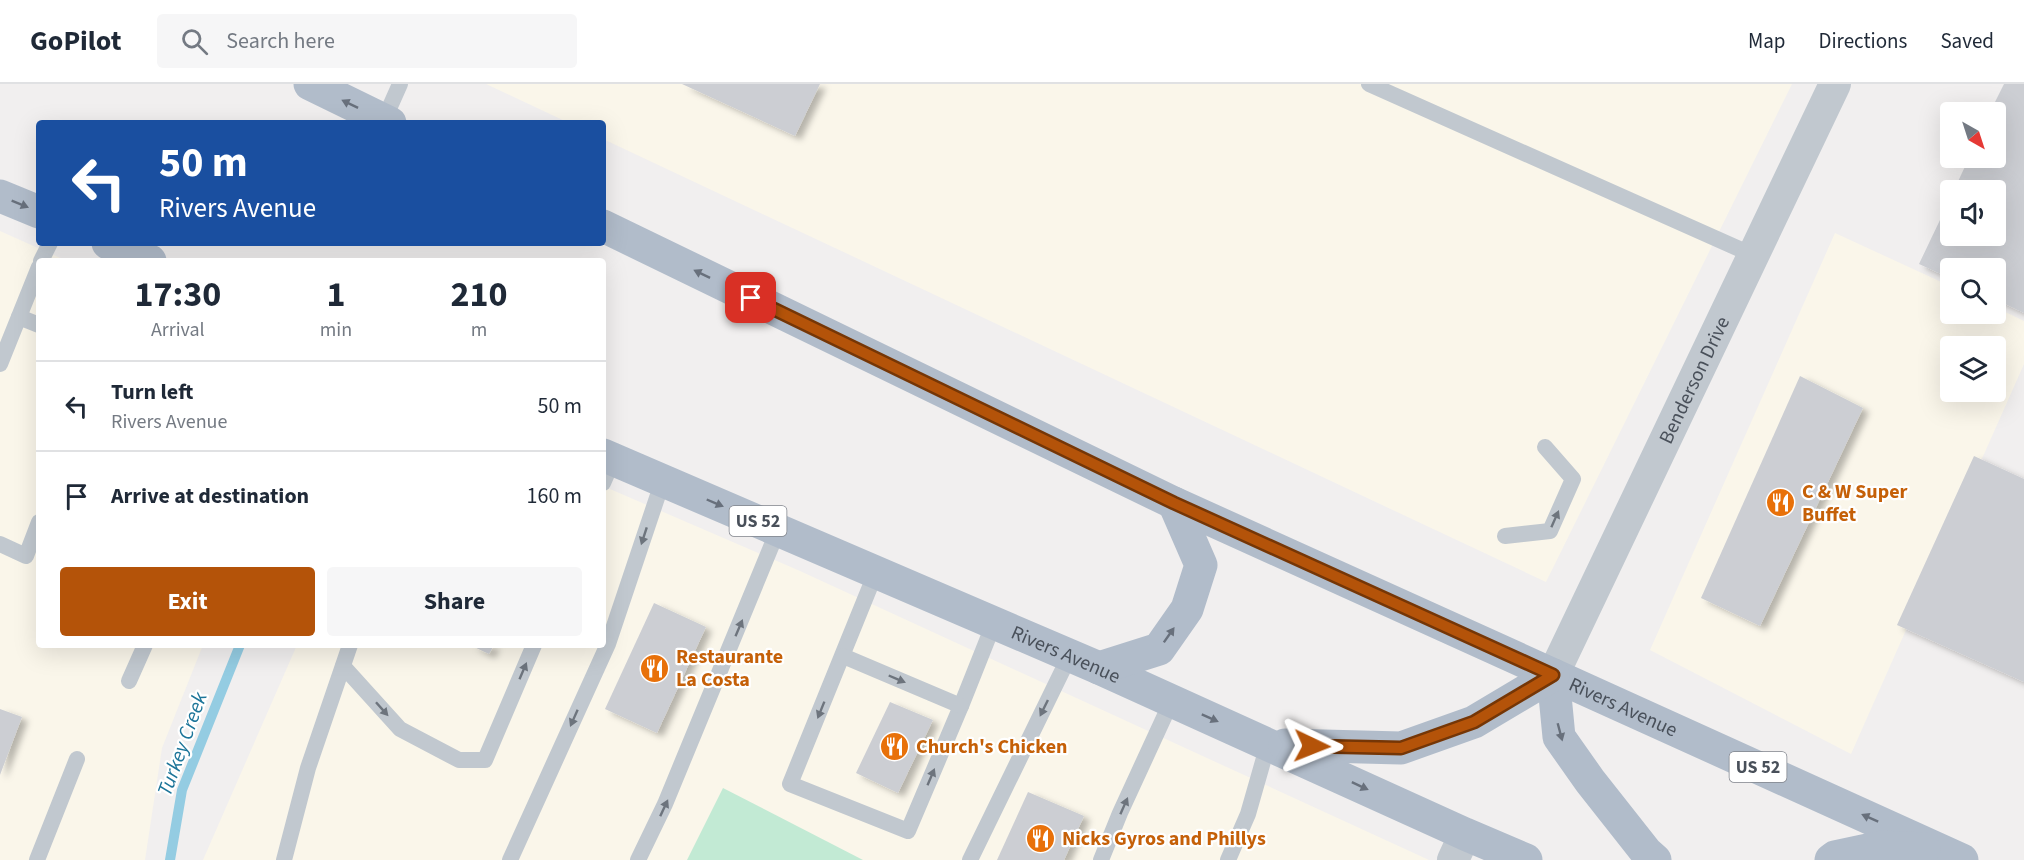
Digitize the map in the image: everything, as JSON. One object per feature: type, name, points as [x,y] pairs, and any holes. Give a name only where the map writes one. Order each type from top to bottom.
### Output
[{"type":"main road","points":[[310,84],[383,120]]},
{"type":"main road","points":[[0,196],[36,212]]},
{"type":"main road","name":"Rivers Avenue","points":[[606,227],[1174,503],[1951,855]]},
{"type":"main road","points":[[115,246],[143,258]]},
{"type":"main road","name":"Rivers Avenue","points":[[606,466],[663,480],[1172,700],[1268,744],[1459,847],[1526,860]]},
{"type":"main road","points":[[1084,661],[1159,650],[1187,609],[1201,565],[1174,503]]},
{"type":"main road","points":[[1268,744],[1401,748],[1474,722],[1553,675],[1559,737],[1590,781],[1646,852],[1655,860]]},
{"type":"main road","points":[[1831,860],[1835,857],[1882,847],[1951,855]]},
{"type":"street","name":"Benderson Drive","points":[[1553,675],[1835,84]]},
{"type":"lane","points":[[388,120],[400,84]]},
{"type":"lane","points":[[1369,84],[1753,255]]},
{"type":"lane","points":[[0,364],[36,274]]},
{"type":"lane","points":[[19,316],[36,324]]},
{"type":"lane","points":[[1505,536],[1550,531],[1573,479],[1545,447]]},
{"type":"lane","points":[[510,860],[608,644],[663,480]]},
{"type":"lane","points":[[0,544],[26,555],[36,530]]},
{"type":"lane","points":[[638,860],[665,804],[778,530]]},
{"type":"lane","points":[[876,572],[790,784],[908,831],[994,622]]},
{"type":"lane","points":[[129,681],[144,648]]},
{"type":"lane","points":[[284,860],[308,768],[349,648]]},
{"type":"lane","points":[[343,666],[400,729],[459,760],[485,760],[533,648]]},
{"type":"lane","points":[[843,656],[961,706]]},
{"type":"lane","points":[[970,860],[1084,661]]},
{"type":"lane","points":[[1101,860],[1172,700]]},
{"type":"lane","points":[[1228,860],[1248,814],[1268,744]]},
{"type":"lane","points":[[37,860],[77,759]]},
{"type":"shaded area","points":[[486,84],[1792,84],[1546,582],[606,140],[606,120],[563,120]]},
{"type":"shaded area","points":[[0,231],[60,258],[36,258],[36,648],[202,648],[162,748],[145,860],[0,860]]},
{"type":"shaded area","points":[[1835,233],[1940,281],[1940,324],[2006,324],[2006,312],[2024,321],[2024,364],[1851,754],[1650,650]]},
{"type":"shaded area","points":[[606,487],[800,571],[1429,860],[203,860],[296,648],[606,648]]},
{"type":"green space","points":[[723,788],[863,860],[687,860]]},
{"type":"building","points":[[682,84],[820,84],[795,136]]},
{"type":"building","points":[[2004,84],[2024,84],[2024,313],[2006,304],[2006,258],[1940,258],[1940,273],[1919,264],[1940,220],[1940,246],[2006,246],[2006,180],[1959,180],[1964,168],[2006,168],[2006,102],[1995,102]]},
{"type":"building","name":"C & W Super Buffet","points":[[1800,376],[1863,408],[1760,626],[1701,598]]},
{"type":"building","points":[[1974,456],[2024,479],[2024,682],[1897,625]]},
{"type":"building","name":"Restaurante La Costa","points":[[654,603],[706,627],[657,733],[605,709]]},
{"type":"building","points":[[476,648],[492,648],[489,654]]},
{"type":"building","name":"Church's Chicken","points":[[890,702],[933,720],[898,793],[856,773]]},
{"type":"building","points":[[0,709],[22,717],[0,775]]},
{"type":"building","name":"Nicks Gyros and Phillys","points":[[1028,792],[1084,816],[1064,860],[997,860]]},
{"type":"waterway","name":"Turkey Creek","points":[[170,860],[182,790],[239,648]]},
{"type":"place","name":"C & W Super Buffet","points":[[1781,503]]},
{"type":"place","name":"Restaurante La Costa","points":[[655,668]]},
{"type":"place","name":"Church's Chicken","points":[[895,746]]},
{"type":"place","name":"Nicks Gyros and Phillys","points":[[1041,838]]},
{"type":"route","points":[[751,298],[1174,503],[1553,675],[1474,722],[1401,748],[1312,746]]}]
